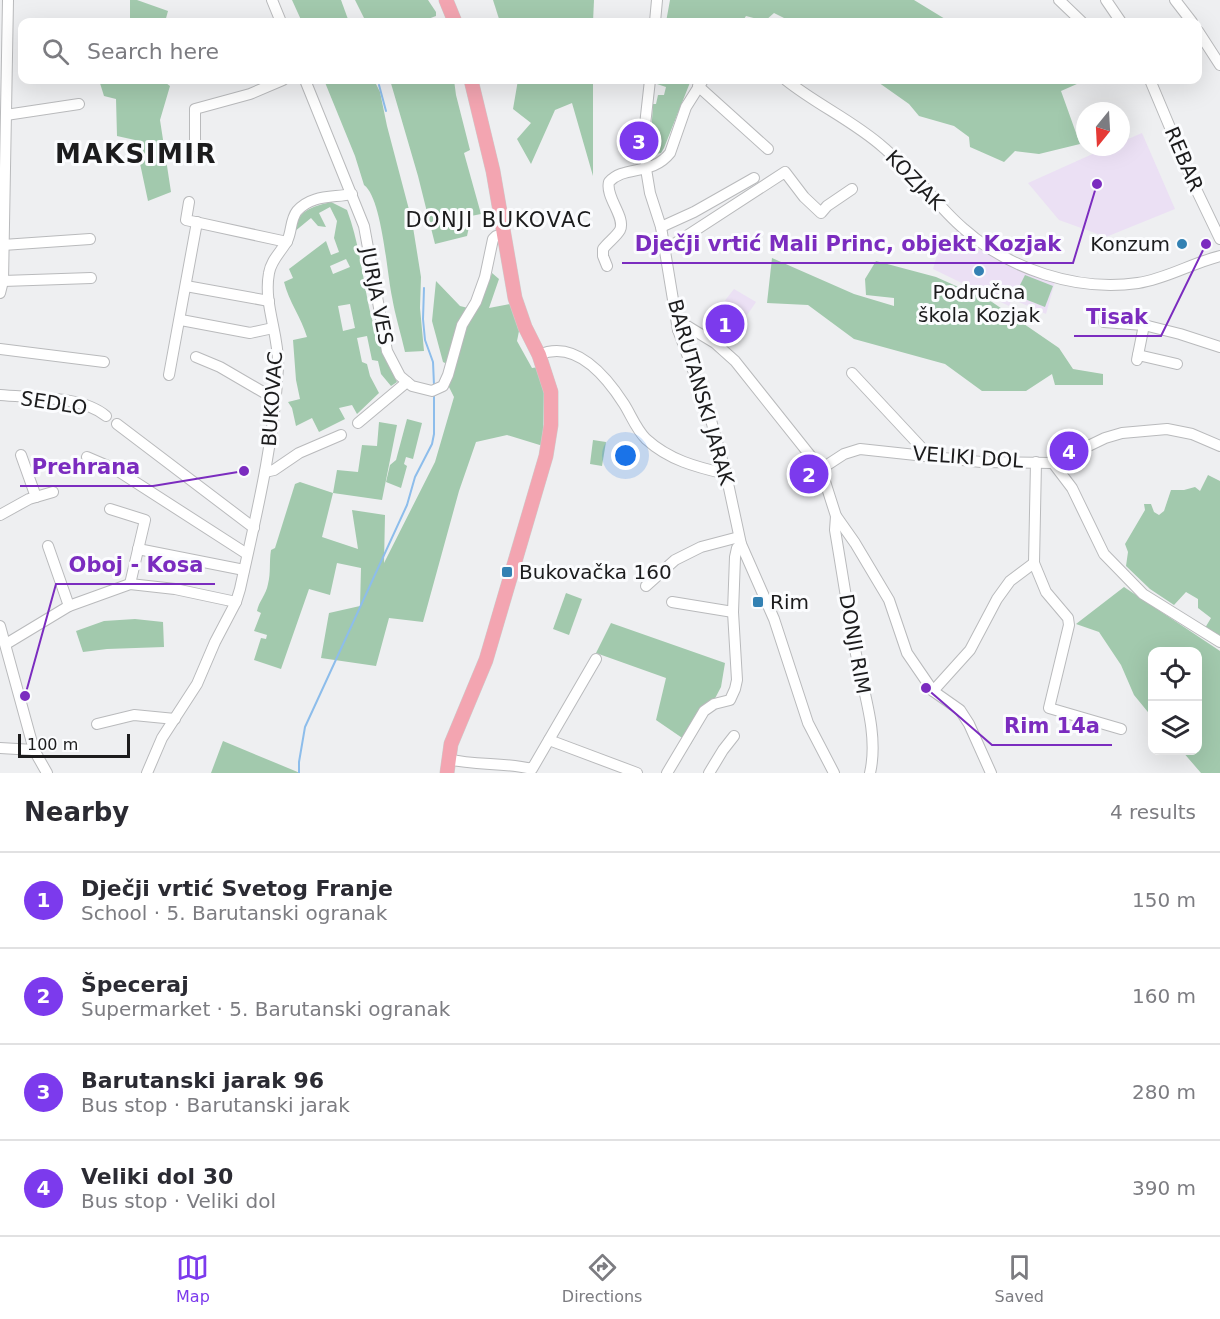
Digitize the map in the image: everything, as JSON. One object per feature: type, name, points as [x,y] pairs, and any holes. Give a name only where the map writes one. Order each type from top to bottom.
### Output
[{"type":"main road","points":[[446,0],[453,18]]},
{"type":"main road","points":[[447,766],[455,730],[486,660],[548,448],[552,407],[547,376],[519,313],[493,171],[472,84]]},
{"type":"street","points":[[0,293],[3,281],[2,177],[6,115],[8,0]]},
{"type":"street","points":[[272,0],[279,18]]},
{"type":"street","points":[[655,18],[657,0]]},
{"type":"street","points":[[1059,0],[1078,18]]},
{"type":"street","points":[[1106,0],[1118,18]]},
{"type":"street","points":[[1175,0],[1189,18]]},
{"type":"street","points":[[1202,38],[1220,65]]},
{"type":"street","points":[[195,147],[195,109],[250,94],[274,84]]},
{"type":"street","name":"JURJA VES","points":[[307,84],[364,226],[387,351],[400,376],[407,382]]},
{"type":"street","name":"BARUTANSKI JARAK","points":[[650,84],[644,134],[646,169],[650,193],[661,227],[678,330],[709,413],[726,474],[740,541],[774,620],[808,723],[834,773]]},
{"type":"street","points":[[607,266],[603,249],[619,231],[621,225],[608,190],[609,182],[615,177],[646,169],[662,162],[670,153],[686,107],[699,84]]},
{"type":"street","points":[[701,84],[768,149]]},
{"type":"street","name":"KOZJAK","points":[[791,84],[878,142],[909,171],[949,215],[977,240],[1006,258],[1033,270],[1053,277],[1125,285],[1150,281],[1220,256]]},
{"type":"street","name":"REBAR","points":[[1152,84],[1195,187],[1220,239]]},
{"type":"street","points":[[6,115],[79,104]]},
{"type":"street","points":[[665,250],[785,172],[804,197],[821,213],[827,206],[852,189]]},
{"type":"street","points":[[661,227],[694,212],[754,178]]},
{"type":"street","name":"BUKOVAC","points":[[147,773],[158,745],[197,684],[236,602],[244,570],[265,472],[279,363],[269,301],[269,270],[275,257],[287,242],[293,219],[303,206],[318,198],[352,194]]},
{"type":"street","points":[[189,202],[186,220],[287,242]]},
{"type":"street","points":[[169,375],[181,320],[197,222]]},
{"type":"street","points":[[358,423],[407,382],[412,386],[434,390],[445,381],[462,324],[485,277],[493,239],[504,234]]},
{"type":"street","points":[[3,245],[90,239]]},
{"type":"street","points":[[3,281],[91,278]]},
{"type":"street","points":[[186,286],[269,301]]},
{"type":"street","points":[[181,320],[250,333],[273,328]]},
{"type":"street","points":[[1104,322],[1144,325],[1220,347]]},
{"type":"street","points":[[1144,325],[1137,357],[1177,364]]},
{"type":"street","points":[[678,330],[687,326],[715,344],[735,361],[821,469],[836,516],[889,600],[907,653],[933,691],[960,710],[969,724],[991,773]]},
{"type":"street","points":[[0,349],[104,362]]},
{"type":"street","points":[[539,355],[559,350],[566,351],[587,362],[606,379],[644,437],[663,453],[693,466],[726,474]]},
{"type":"street","points":[[196,357],[220,367],[275,399]]},
{"type":"street","points":[[852,373],[920,446],[925,455]]},
{"type":"street","name":"SEDLO","points":[[0,395],[78,402],[96,408],[106,416]]},
{"type":"street","points":[[117,424],[254,528]]},
{"type":"street","name":"VELIKI DOL","points":[[821,469],[844,454],[860,449],[981,462],[1053,463],[1105,438],[1122,433],[1167,429],[1192,434],[1220,446]]},
{"type":"street","points":[[265,472],[278,468],[299,453],[341,435]]},
{"type":"street","points":[[21,455],[36,497]]},
{"type":"street","points":[[87,457],[115,469],[247,554]]},
{"type":"street","points":[[1036,462],[1034,563],[1046,592],[1068,618],[1069,625],[1049,708],[1120,729]]},
{"type":"street","points":[[1053,463],[1072,488],[1104,554],[1143,594],[1220,642]]},
{"type":"street","points":[[0,515],[36,497],[53,492]]},
{"type":"street","points":[[110,509],[145,520],[130,584]]},
{"type":"street","name":"DONJI RIM","points":[[836,516],[836,530],[854,642],[871,728],[872,765],[870,773]]},
{"type":"street","points":[[646,586],[675,560],[701,547],[740,541]]},
{"type":"street","name":"BARUTANSKI JARAK","points":[[667,773],[704,711],[714,704],[730,700],[733,694],[737,680],[733,612],[735,557],[740,541]]},
{"type":"street","points":[[48,546],[69,606]]},
{"type":"street","points":[[138,549],[244,570]]},
{"type":"street","points":[[933,691],[970,650],[997,599],[1010,581],[1034,563]]},
{"type":"street","points":[[6,644],[69,606],[130,584],[175,589],[236,602]]},
{"type":"street","points":[[672,602],[733,612]]},
{"type":"street","points":[[0,626],[34,750],[47,773]]},
{"type":"street","points":[[447,766],[510,765],[532,770],[596,659]]},
{"type":"street","points":[[97,724],[134,715],[175,719]]},
{"type":"street","points":[[709,773],[734,736]]},
{"type":"street","points":[[549,740],[637,773]]},
{"type":"street","points":[[0,748],[34,750]]},
{"type":"shaded area","points":[[1142,133],[1175,209],[1106,237],[1059,220],[1028,183],[1088,156],[1130,156],[1130,138]]},
{"type":"shaded area","name":"Područna škola Kozjak","points":[[957,230],[983,251],[1008,265],[1055,282],[1046,314],[1012,299],[1009,306],[933,269],[937,255]]},
{"type":"shaded area","points":[[734,289],[756,302],[726,346],[702,330]]},
{"type":"green space","points":[[130,0],[137,0],[168,11],[166,18],[130,18]]},
{"type":"green space","points":[[292,0],[341,0],[348,18],[300,18]]},
{"type":"green space","points":[[355,0],[428,0],[436,12],[436,16],[431,18],[364,18]]},
{"type":"green space","points":[[493,0],[594,0],[593,18],[499,18]]},
{"type":"green space","points":[[670,0],[914,0],[943,18],[784,18],[774,13],[768,18],[746,16],[745,18],[667,18]]},
{"type":"green space","points":[[100,84],[167,84],[170,86],[160,120],[171,192],[148,201],[135,140],[117,136],[116,99],[104,96]]},
{"type":"green space","points":[[326,84],[376,84],[380,92],[412,221],[421,277],[420,308],[424,351],[405,352],[393,304],[379,220]]},
{"type":"green space","points":[[391,84],[455,84],[470,150],[464,153],[481,214],[466,217],[469,227],[467,236],[435,244]]},
{"type":"green space","points":[[517,84],[593,84],[593,176],[572,103],[555,110],[531,164],[517,139],[531,123],[513,109]]},
{"type":"green space","points":[[657,84],[689,84],[664,148],[661,153],[656,154],[650,150],[653,104],[656,104],[658,95],[664,95],[666,87]]},
{"type":"green space","points":[[881,84],[1077,84],[1061,91],[1076,133],[1076,145],[1039,154],[1015,151],[1004,162],[970,147],[969,137],[954,126],[919,116],[909,104]]},
{"type":"green space","points":[[331,202],[347,210],[374,327],[397,382],[391,386],[381,374],[378,361],[372,360],[367,336],[357,338],[362,362],[367,364],[370,376],[379,393],[357,414],[352,405],[339,408],[345,419],[319,432],[312,418],[296,426],[292,408],[288,402],[300,399],[293,340],[307,337],[284,282],[293,278],[289,269],[326,241],[331,255],[339,252],[334,238],[337,221],[330,207],[319,213],[326,227],[318,226],[311,218],[294,232],[302,214]],"holes":[[[346,259],[350,267],[333,274],[330,266]],[[350,304],[355,328],[343,331],[338,306]]]},
{"type":"green space","points":[[772,258],[854,294],[894,306],[894,298],[866,295],[865,279],[876,261],[936,277],[992,302],[1059,348],[1073,369],[1103,374],[1103,385],[1055,385],[1052,374],[1026,391],[982,391],[945,364],[854,339],[808,305],[767,303]]},
{"type":"green space","points":[[492,273],[499,279],[489,308],[510,304],[519,331],[517,341],[532,368],[539,367],[544,393],[543,446],[507,435],[476,442],[459,491],[423,622],[389,618],[376,666],[321,658],[329,613],[360,606],[361,568],[337,563],[330,595],[309,589],[281,669],[254,660],[261,638],[266,639],[267,635],[254,631],[261,613],[257,611],[258,607],[269,580],[271,550],[275,548],[295,484],[300,482],[333,493],[322,537],[358,549],[352,510],[385,515],[384,563],[435,462],[454,397],[448,385],[465,327],[483,298]]},
{"type":"green space","points":[[1025,275],[1053,286],[1045,307],[1015,295]]},
{"type":"green space","points":[[436,281],[460,306],[468,308],[447,364],[443,362],[432,321]]},
{"type":"green space","points":[[407,419],[422,423],[413,459],[406,457],[404,464],[407,466],[401,488],[386,482],[390,465],[396,460]]},
{"type":"green space","points":[[379,422],[397,425],[382,500],[333,493],[337,470],[358,472],[362,445],[377,446]]},
{"type":"green space","points":[[593,440],[606,442],[602,466],[590,464]]},
{"type":"green space","points":[[1208,475],[1220,481],[1220,637],[1205,628],[1211,618],[1198,608],[1198,599],[1186,592],[1174,605],[1150,589],[1126,566],[1128,552],[1125,544],[1145,510],[1144,504],[1151,504],[1154,512],[1159,515],[1164,511],[1171,490],[1195,487],[1200,491]]},
{"type":"green space","points":[[1124,587],[1220,651],[1220,773],[1201,773],[1185,755],[1202,755],[1202,647],[1148,647],[1148,712],[1134,695],[1121,665],[1099,632],[1076,624]]},
{"type":"green space","points":[[566,593],[582,599],[569,635],[553,629]]},
{"type":"green space","points":[[135,619],[163,622],[164,647],[83,652],[76,631],[104,621]]},
{"type":"green space","points":[[611,623],[725,663],[721,687],[691,744],[656,720],[666,678],[596,653]]},
{"type":"green space","points":[[223,741],[300,773],[211,773]]},
{"type":"waterway","points":[[379,85],[386,111]]},
{"type":"waterway","points":[[424,288],[425,340],[433,362],[434,385]]},
{"type":"waterway","points":[[299,773],[305,727],[407,505],[415,477],[432,444],[434,393]]},
{"type":"place","name":"Barutanski jarak 96","points":[[639,141]]},
{"type":"place","name":"Dječji vrtić Mali Princ, objekt Kozjak","points":[[1097,184]]},
{"type":"place","name":"Konzum","points":[[1182,244]]},
{"type":"place","name":"Tisak","points":[[1206,244]]},
{"type":"place","name":"Područna škola Kozjak","points":[[979,271]]},
{"type":"place","name":"Dječji vrtić Svetog Franje","points":[[725,324]]},
{"type":"place","name":"Veliki dol 30","points":[[1069,451]]},
{"type":"place","name":"Prehrana","points":[[244,471]]},
{"type":"place","name":"Špeceraj","points":[[809,474]]},
{"type":"place","name":"Bukovačka 160","points":[[507,572]]},
{"type":"place","name":"Rim","points":[[758,602]]},
{"type":"place","name":"Rim 14a","points":[[926,688]]},
{"type":"place","name":"Oboj - Kosa","points":[[25,696]]},
{"type":"district","name":"MAKSIMIR","points":[[136,154]]},
{"type":"district","name":"DONJI BUKOVAC","points":[[499,220]]}]
